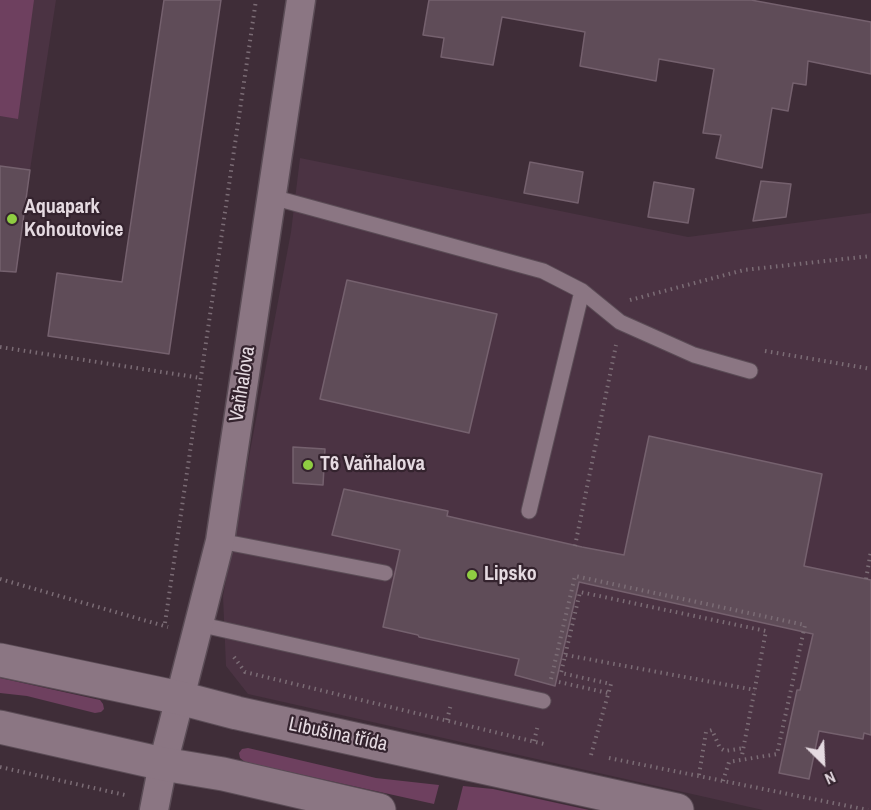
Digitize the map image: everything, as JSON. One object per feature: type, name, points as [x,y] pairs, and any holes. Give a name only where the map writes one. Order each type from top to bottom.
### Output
[{"type":"street","name":"Vaňhalova","points":[[154,810],[163,764],[220,541],[302,0]]},
{"type":"street","name":"Libušina třída","points":[[0,660],[180,698],[237,713],[677,810]]},
{"type":"street","points":[[0,727],[379,810]]},
{"type":"lane","points":[[272,197],[543,271],[582,291],[620,322],[694,355],[750,371]]},
{"type":"lane","points":[[529,512],[582,291]]},
{"type":"lane","points":[[220,541],[386,573]]},
{"type":"lane","points":[[197,630],[543,701]]},
{"type":"path","points":[[164,626],[256,0]]},
{"type":"path","points":[[0,347],[201,378]]},
{"type":"path","points":[[866,579],[871,551]]},
{"type":"path","points":[[608,693],[550,681],[575,576],[805,625],[777,754],[729,762],[723,781]]},
{"type":"path","points":[[0,579],[164,626],[197,630],[220,638],[245,672],[545,744]]},
{"type":"path","points":[[591,755],[611,684],[561,673],[580,592],[766,631],[742,755]]},
{"type":"path","points":[[566,655],[755,690]]},
{"type":"path","points":[[699,775],[706,732],[712,730],[720,748],[725,751],[744,748]]},
{"type":"path","points":[[602,757],[868,810]]},
{"type":"path","points":[[0,767],[129,796]]},
{"type":"shaded area","points":[[0,0],[56,0],[30,170],[0,166]]},
{"type":"shaded area","points":[[0,0],[34,0],[18,119],[0,116]]},
{"type":"shaded area","points":[[300,158],[688,237],[871,213],[871,810],[763,810],[248,694],[226,666],[223,596],[291,232]]},
{"type":"shaded area","points":[[0,678],[100,700],[104,709],[95,713],[27,696],[0,693]]},
{"type":"shaded area","points":[[248,748],[376,778],[439,785],[434,804],[245,762],[240,758],[239,753],[242,749]]},
{"type":"shaded area","points":[[463,786],[493,789],[589,810],[457,810]]},
{"type":"building","points":[[164,0],[221,0],[169,354],[48,336],[57,273],[122,282]]},
{"type":"building","points":[[429,0],[751,0],[871,22],[871,74],[808,61],[806,85],[793,83],[788,111],[772,108],[762,168],[716,158],[721,135],[703,133],[714,69],[659,59],[656,81],[580,66],[585,32],[502,17],[493,65],[441,57],[444,38],[423,35]]},
{"type":"building","points":[[530,162],[583,172],[578,203],[524,193]]},
{"type":"building","name":"Aquapark Kohoutovice","points":[[0,166],[30,170],[16,272],[0,271]]},
{"type":"building","points":[[761,181],[791,184],[786,217],[753,221]]},
{"type":"building","points":[[654,182],[694,189],[688,223],[648,217]]},
{"type":"building","points":[[347,280],[497,314],[469,433],[320,399]]},
{"type":"building","points":[[649,436],[822,474],[804,566],[871,580],[871,735],[864,733],[863,739],[819,731],[809,779],[779,773],[797,690],[800,690],[813,634],[579,582],[555,686],[515,675],[519,659],[383,627],[400,550],[332,535],[344,489],[448,511],[447,516],[624,555]]},
{"type":"building","name":"T6 Vaňhalova","points":[[293,447],[325,449],[323,485],[293,483]]},
{"type":"place","name":"Aquapark Kohoutovice","points":[[12,219]]},
{"type":"place","name":"T6 Vaňhalova","points":[[308,465]]},
{"type":"place","name":"Lipsko","points":[[472,575]]}]
